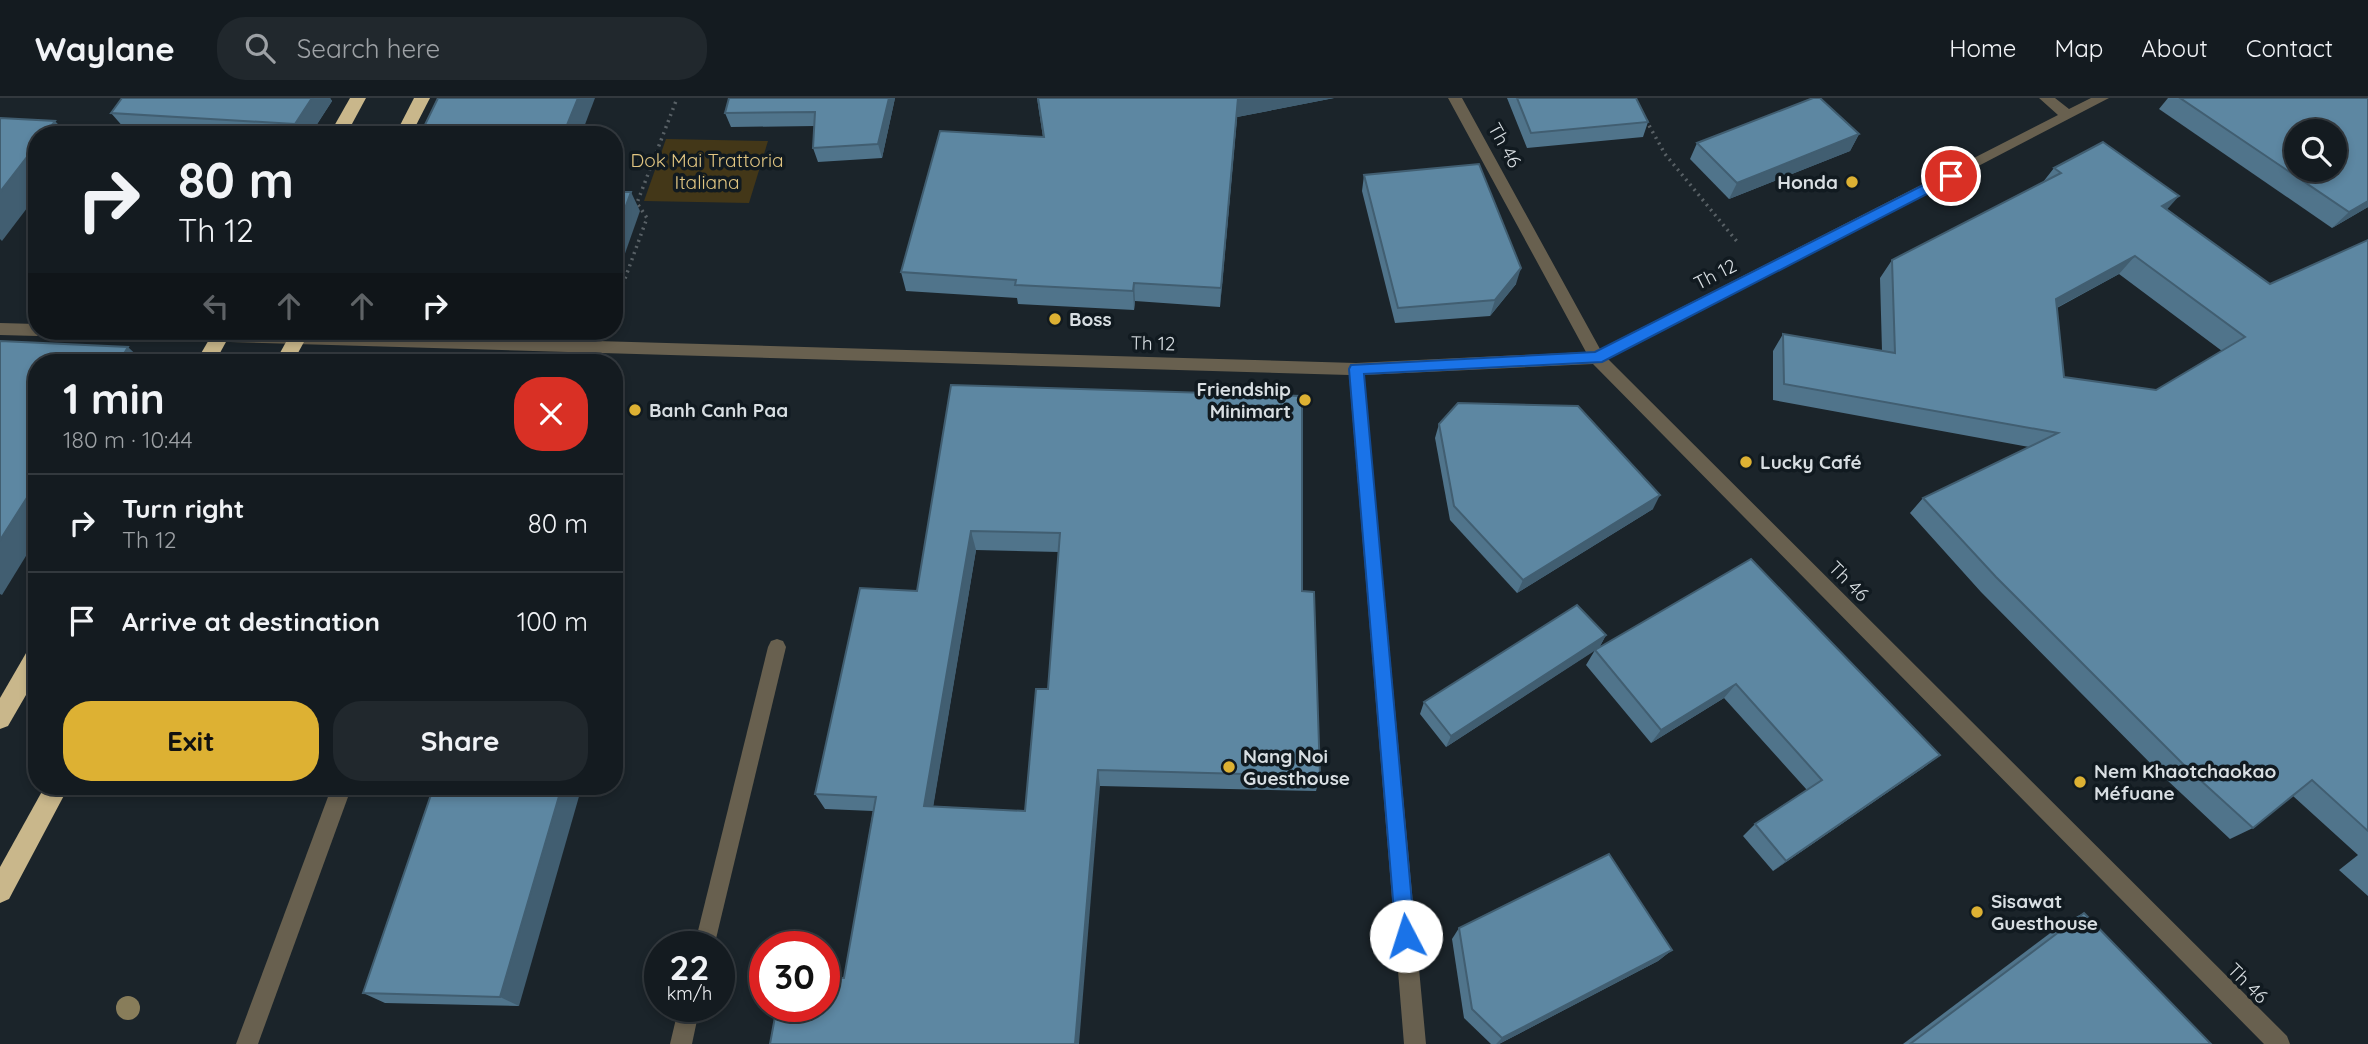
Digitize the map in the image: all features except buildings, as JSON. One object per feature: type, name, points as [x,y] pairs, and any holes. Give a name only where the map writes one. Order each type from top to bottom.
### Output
[{"type":"highway","points":[[342,126],[358,98]]},
{"type":"highway","points":[[408,126],[422,98]]},
{"type":"highway","points":[[0,719],[28,671]]},
{"type":"highway","points":[[0,891],[52,795]]},
{"type":"street","name":"Th 46","points":[[1455,98],[1597,358],[2279,1044]]},
{"type":"street","points":[[2046,98],[2068,115]]},
{"type":"street","name":"Th 12","points":[[454,340],[1356,369],[1597,358],[2102,98]]},
{"type":"street","points":[[0,329],[28,330]]},
{"type":"street","points":[[1356,369],[1415,1044]]},
{"type":"street","points":[[708,931],[777,647]]},
{"type":"street","points":[[247,1044],[339,795]]},
{"type":"street","points":[[681,1044],[686,1022]]},
{"type":"path","points":[[623,284],[647,218],[637,203],[676,101]]},
{"type":"path","points":[[1640,109],[1665,154],[1764,272]]},
{"type":"green space","name":"Dok Mai Trattoria Italiana","points":[[666,139],[768,141],[749,203],[644,201]]},
{"type":"place","name":"Honda","points":[[1852,182]]},
{"type":"place","name":"Boss","points":[[1055,319]]},
{"type":"place","name":"Friendship Minimart","points":[[1305,400]]},
{"type":"place","name":"Banh Canh Paa","points":[[635,410]]},
{"type":"place","name":"Lucky Café","points":[[1746,462]]},
{"type":"place","name":"Nang Noi Guesthouse","points":[[1229,767]]},
{"type":"place","name":"Nem Khaotchaokao Méfuane","points":[[2080,782]]},
{"type":"place","name":"Sisawat Guesthouse","points":[[1977,912]]},
{"type":"route","points":[[1406,936],[1356,369],[1597,358],[1951,176]]}]
